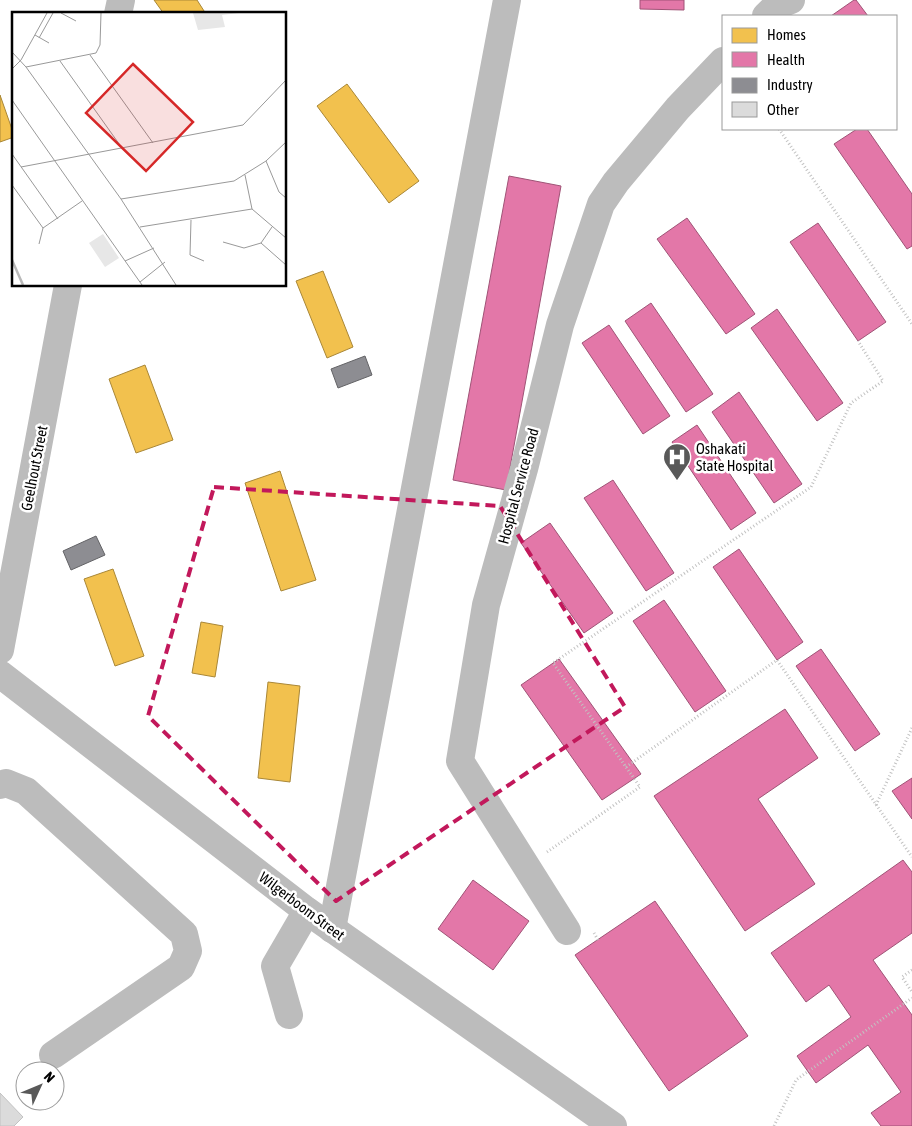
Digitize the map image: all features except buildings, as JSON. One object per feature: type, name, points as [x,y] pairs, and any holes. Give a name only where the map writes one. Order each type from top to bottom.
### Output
[{"type":"street","points":[[332,929],[507,0]]},
{"type":"street","points":[[767,15],[776,6],[791,0]]},
{"type":"street","name":"Hospital Service Road","points":[[580,931],[460,761],[486,605],[524,469],[560,324],[601,204],[616,182],[678,108],[722,61]]},
{"type":"street","name":"Geelhout Street","points":[[0,650],[68,286]]},
{"type":"street","name":"Wilgerboom Street","points":[[0,674],[307,911],[612,1126]]},
{"type":"street","points":[[0,785],[6,783],[26,791],[184,934],[188,951],[181,967],[53,1055]]},
{"type":"street","points":[[289,1015],[275,966],[307,911]]},
{"type":"path","points":[[780,130],[912,324]]},
{"type":"path","points":[[543,854],[640,787],[553,662],[811,487],[851,403],[883,381],[858,341]]},
{"type":"path","points":[[626,767],[777,660],[912,857]]},
{"type":"path","points":[[876,805],[912,728]]},
{"type":"path","points":[[580,931],[598,940]]},
{"type":"path","points":[[912,970],[902,977],[912,992]]},
{"type":"path","points":[[774,1126],[796,1080],[912,998]]},
{"type":"highlighted area","points":[[214,487],[500,506],[625,707],[336,901],[148,716]]},
{"type":"place","name":"Oshakati State Hospital","points":[[677,481]]}]
